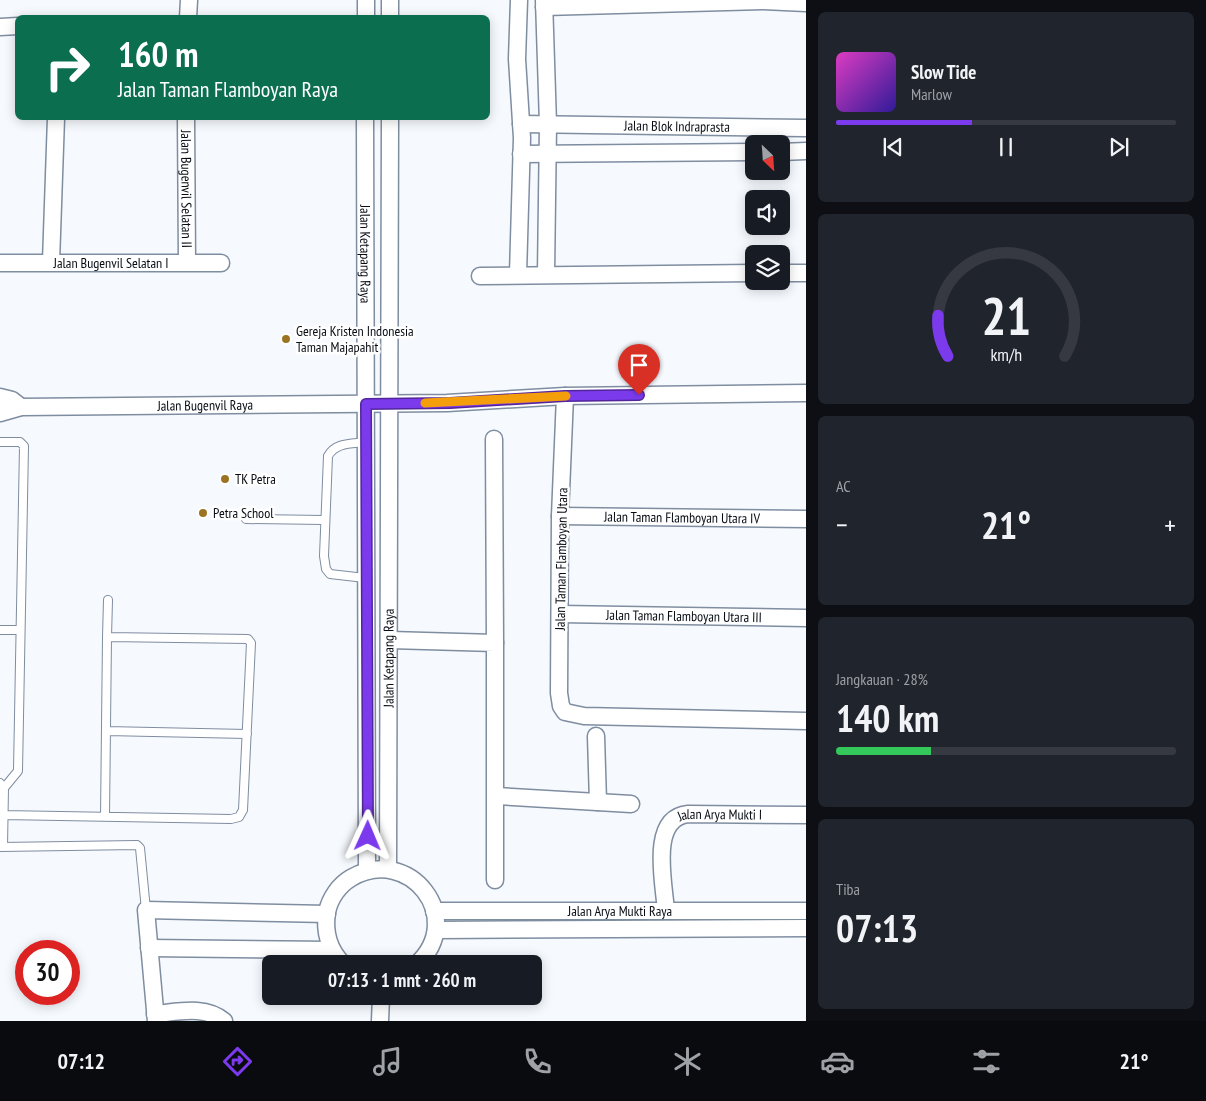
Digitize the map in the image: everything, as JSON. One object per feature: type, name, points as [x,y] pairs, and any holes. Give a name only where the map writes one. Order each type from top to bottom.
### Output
[{"type":"street","points":[[188,0],[188,15]]},
{"type":"street","points":[[366,0],[366,15]]},
{"type":"street","points":[[390,0],[390,15]]},
{"type":"street","points":[[518,274],[521,154],[517,59],[519,0]]},
{"type":"street","points":[[519,22],[544,10],[753,2],[806,3]]},
{"type":"street","points":[[544,10],[548,124],[546,274]]},
{"type":"street","points":[[0,27],[15,26]]},
{"type":"street","points":[[51,262],[56,120]]},
{"type":"street","name":"Jalan Bugenvil Selatan II","points":[[186,120],[187,262]]},
{"type":"street","name":"Jalan Ketapang Raya","points":[[365,120],[366,404],[368,442],[365,578],[367,871]]},
{"type":"street","name":"Jalan Ketapang Raya","points":[[388,869],[390,120]]},
{"type":"street","name":"Jalan Blok Indraprasta","points":[[521,124],[806,128]]},
{"type":"street","name":"Jalan Blok Indraprasta","points":[[521,154],[745,152]]},
{"type":"street","points":[[790,152],[806,152]]},
{"type":"street","name":"Jalan Bugenvil Selatan I","points":[[0,262],[221,262]]},
{"type":"street","points":[[480,276],[518,274],[745,273]]},
{"type":"street","points":[[790,273],[806,273]]},
{"type":"street","name":"Jalan Bugenvil Raya","points":[[0,413],[21,407],[366,404],[390,402],[450,403],[565,396],[806,393]]},
{"type":"street","name":"Jalan Taman Flamboyan Utara","points":[[565,396],[560,516],[559,693],[561,706],[565,712],[574,715],[806,721]]},
{"type":"street","name":"Jalan Bugenvil Raya","points":[[0,397],[12,400],[21,407]]},
{"type":"street","points":[[494,439],[497,796],[495,880]]},
{"type":"street","name":"Jalan Taman Flamboyan Utara IV","points":[[560,516],[806,519]]},
{"type":"street","name":"Jalan Taman Flamboyan Utara III","points":[[560,614],[806,618]]},
{"type":"street","points":[[390,640],[495,643]]},
{"type":"street","points":[[596,736],[598,802]]},
{"type":"street","points":[[497,796],[630,804]]},
{"type":"street","name":"Jalan Arya Mukti I","points":[[666,911],[662,850],[664,831],[674,818],[688,814],[806,815]]},
{"type":"street","points":[[336,955],[327,936],[327,914],[336,892],[346,881],[367,871],[388,869],[401,872],[422,887],[434,910],[436,930],[432,945],[424,955]]},
{"type":"street","points":[[224,1021],[214,1013],[194,1011],[156,1018],[146,910],[327,914]]},
{"type":"street","name":"Jalan Arya Mukti Raya","points":[[434,910],[806,911]]},
{"type":"street","name":"Jalan Arya Mukti Raya","points":[[436,930],[806,928]]},
{"type":"street","points":[[149,948],[332,950]]},
{"type":"street","points":[[380,1021],[381,1005]]},
{"type":"lane","points":[[0,442],[20,442],[24,446],[18,771],[2,786],[1,847],[137,845],[140,848],[146,910]]},
{"type":"lane","points":[[365,578],[335,576],[328,572],[324,556],[324,520],[328,456],[330,452],[341,445],[368,442]]},
{"type":"lane","points":[[246,519],[324,520]]},
{"type":"lane","points":[[105,816],[108,600]]},
{"type":"lane","points":[[0,630],[20,630]]},
{"type":"lane","points":[[3,814],[231,819],[239,817],[243,810],[251,643],[248,639],[107,637]]},
{"type":"lane","points":[[106,731],[248,734]]},
{"type":"slow traffic","points":[[425,403],[566,396]]},
{"type":"place","name":"Gereja Kristen Indonesia Taman Majapahit","points":[[286,339]]},
{"type":"place","name":"TK Petra","points":[[225,479]]},
{"type":"place","name":"Petra School","points":[[203,513]]},
{"type":"route","points":[[368,836],[365,578],[368,418],[366,404],[390,402],[450,403],[565,396],[639,395]]}]
